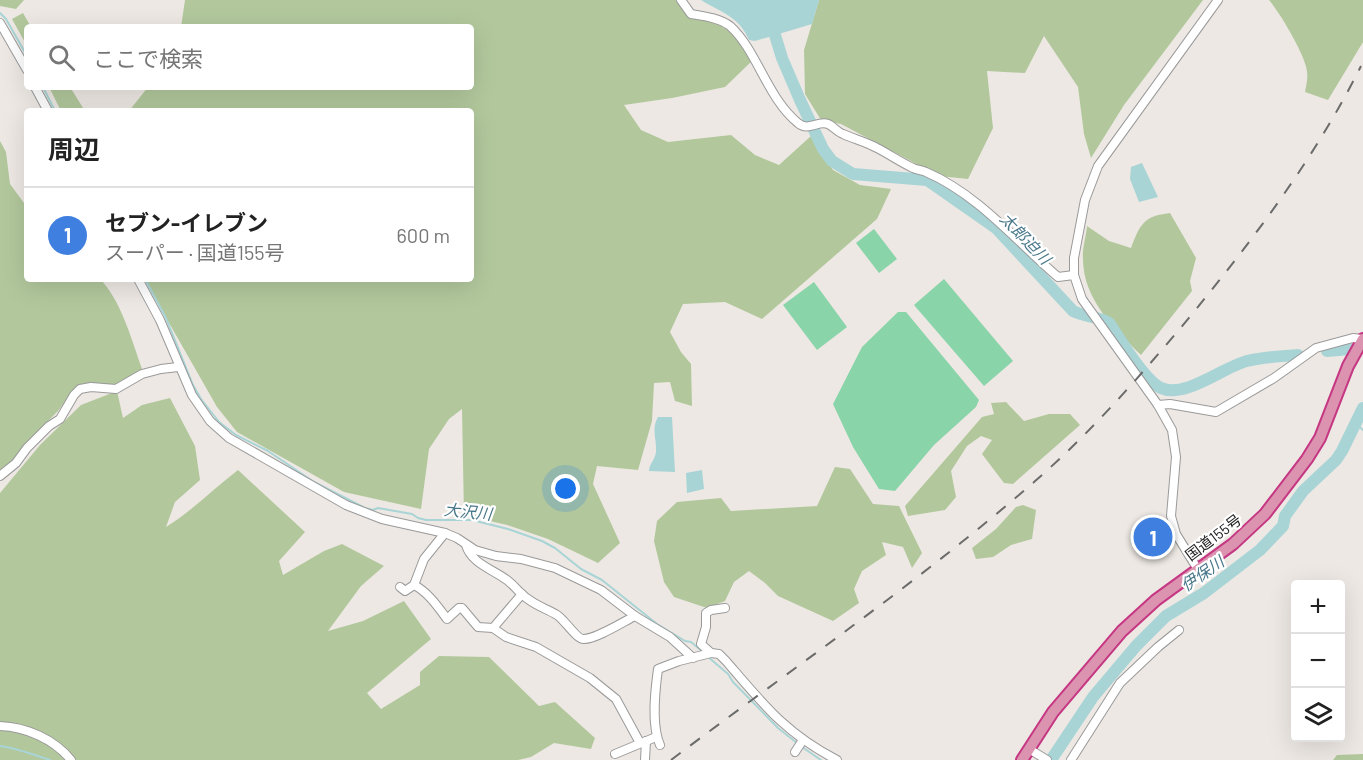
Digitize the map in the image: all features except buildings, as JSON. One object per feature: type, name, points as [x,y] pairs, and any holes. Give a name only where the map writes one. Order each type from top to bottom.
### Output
[{"type":"highway","name":"国道155号","points":[[1022,760],[1053,712],[1118,634],[1156,600],[1233,544],[1265,514],[1320,438],[1348,366],[1363,339]]},
{"type":"street","points":[[681,0],[691,14],[716,19],[729,25],[746,45],[763,78],[790,116],[800,125],[808,128],[824,123],[926,172],[990,213],[1058,277],[1074,276]]},
{"type":"street","points":[[1197,568],[1176,534],[1172,516],[1176,457],[1175,442],[1166,418],[1082,300],[1074,276],[1074,258],[1085,200],[1098,166],[1218,0]]},
{"type":"street","points":[[0,23],[24,65]]},
{"type":"street","points":[[38,90],[46,108]]},
{"type":"street","points":[[140,282],[160,320],[178,367],[192,395],[202,411],[229,438],[346,505],[382,519],[445,533],[458,538],[475,550],[555,568],[601,590],[696,657]]},
{"type":"street","points":[[1158,405],[1170,404],[1216,412],[1274,378],[1316,348],[1353,338],[1363,339]]},
{"type":"street","points":[[0,476],[16,463],[49,426],[60,419],[80,389],[91,387],[116,389],[142,374],[178,367]]},
{"type":"street","points":[[400,587],[407,591],[414,585],[424,559],[445,533]]},
{"type":"street","points":[[458,538],[467,545],[468,552],[479,562],[509,582],[527,599],[556,614],[580,638],[584,639],[609,630],[635,616]]},
{"type":"street","points":[[414,585],[433,601],[447,619],[462,608],[478,627],[493,628],[507,637],[536,647],[590,678],[616,699],[643,742],[645,760]]},
{"type":"street","points":[[493,628],[522,594]]},
{"type":"street","points":[[711,653],[701,644],[706,627],[706,614],[711,610],[724,608]]},
{"type":"street","points":[[1071,760],[1120,683],[1179,630]]},
{"type":"street","points":[[615,754],[643,742],[658,741],[655,690],[658,669],[711,653],[719,654],[769,712],[802,741],[837,760]]},
{"type":"street","points":[[0,726],[20,729],[48,739],[71,760]]},
{"type":"street","points":[[795,752],[802,741]]},
{"type":"street","points":[[1029,749],[1047,760]]},
{"type":"green space","points":[[0,0],[24,0],[16,9],[0,6]]},
{"type":"green space","points":[[185,0],[678,0],[690,16],[715,22],[732,33],[752,61],[725,87],[624,105],[641,130],[668,142],[731,135],[755,155],[779,165],[811,136],[833,170],[860,185],[891,189],[877,219],[762,319],[725,302],[683,304],[670,332],[691,364],[692,406],[675,401],[670,382],[654,383],[652,421],[638,470],[597,466],[593,484],[620,543],[598,563],[548,539],[507,525],[464,515],[462,409],[449,419],[429,449],[421,509],[344,492],[237,432],[217,407],[146,282],[474,282],[474,108],[131,108],[146,90],[474,90],[474,24],[181,24]]},
{"type":"green space","points":[[819,0],[1203,0],[1124,105],[1091,158],[1084,134],[1078,87],[1044,36],[1025,73],[987,71],[993,128],[968,179],[939,176],[841,124],[821,120],[805,94],[804,50]]},
{"type":"green space","points":[[1269,0],[1363,0],[1363,42],[1328,100],[1305,92],[1306,65],[1298,46]]},
{"type":"green space","points":[[23,13],[29,24],[24,24],[24,41],[12,19]]},
{"type":"green space","points":[[50,90],[72,90],[83,108],[60,108]]},
{"type":"green space","points":[[0,141],[6,152],[10,184],[24,203],[24,282],[102,282],[120,309],[142,369],[115,387],[82,386],[74,389],[58,411],[27,442],[16,458],[0,471]]},
{"type":"green space","points":[[1170,213],[1196,258],[1190,281],[1192,291],[1141,355],[1102,312],[1088,287],[1084,274],[1083,255],[1087,226],[1109,241],[1131,248],[1137,233],[1148,219]]},
{"type":"green space","points":[[874,229],[897,259],[879,273],[856,243]]},
{"type":"green space","points":[[944,279],[1013,361],[984,386],[914,305]]},
{"type":"green space","points":[[814,282],[847,327],[817,350],[783,305]]},
{"type":"green space","points":[[898,312],[906,312],[979,400],[976,407],[934,445],[895,491],[879,489],[853,447],[833,404],[862,347]]},
{"type":"green space","points":[[117,391],[123,418],[142,405],[170,398],[195,446],[200,480],[175,502],[166,527],[238,470],[305,532],[279,561],[283,575],[324,551],[342,544],[384,566],[361,586],[328,631],[363,621],[404,601],[431,639],[367,693],[381,709],[420,685],[420,672],[439,656],[489,657],[539,706],[555,702],[595,738],[591,749],[554,743],[531,757],[518,760],[0,760],[0,493],[40,445],[81,405]]},
{"type":"green space","points":[[1006,402],[1024,421],[1049,414],[1070,414],[1080,425],[1013,484],[1004,483],[982,454],[992,440],[981,436],[967,446],[951,471],[956,497],[945,510],[908,516],[905,506],[982,417],[994,414],[991,403]]},
{"type":"green space","points":[[835,467],[850,469],[873,504],[899,506],[922,553],[912,568],[903,547],[882,542],[886,555],[862,571],[854,589],[859,603],[833,621],[778,596],[749,571],[734,582],[725,601],[707,608],[674,597],[664,582],[654,541],[657,521],[677,502],[721,498],[731,511],[817,506]]},
{"type":"green space","points":[[1023,505],[1036,510],[1032,539],[1011,545],[993,557],[976,559],[972,548],[996,529],[1016,507]]},
{"type":"green space","points":[[1363,754],[1363,760],[1333,760],[1337,755]]},
{"type":"water","points":[[701,0],[819,0],[812,24],[755,41],[749,40],[734,20]]},
{"type":"water","points":[[1142,163],[1158,197],[1139,202],[1130,179],[1131,167]]},
{"type":"water","points":[[658,417],[672,417],[675,472],[649,471],[656,452],[655,430]]},
{"type":"water","points":[[702,470],[704,489],[687,493],[686,473]]},
{"type":"waterway","name":"大沢川","points":[[0,13],[6,19],[24,51]]},
{"type":"waterway","name":"太郎迫川","points":[[775,35],[800,100],[823,149],[832,161],[853,174],[927,180],[933,184],[996,228],[1073,311],[1109,323],[1154,384],[1171,390],[1181,389],[1247,361],[1298,355]]},
{"type":"waterway","name":"大沢川","points":[[44,90],[54,108]]},
{"type":"waterway","name":"大沢川","points":[[147,282],[166,318],[201,399],[219,422],[236,435],[268,451],[314,482],[365,508],[412,514],[426,520],[472,520],[542,541],[555,548],[581,569],[602,580],[657,624],[685,641],[691,642],[703,652]]},
{"type":"waterway","name":"太郎迫川","points":[[1327,351],[1349,349]]},
{"type":"waterway","name":"伊保川","points":[[1051,760],[1093,697],[1136,646],[1166,616],[1204,593],[1260,550],[1283,526],[1285,516],[1303,491],[1336,460],[1363,408]]},
{"type":"waterway","points":[[1356,424],[1363,430]]},
{"type":"waterway","name":"大沢川","points":[[707,656],[728,674],[778,728],[797,743]]},
{"type":"waterway","points":[[0,746],[50,760]]},
{"type":"waterway","name":"大沢川","points":[[802,747],[821,760]]},
{"type":"railway","points":[[671,760],[946,555],[1034,482],[1091,428],[1178,331],[1254,236],[1322,136],[1361,66]]},
{"type":"place","name":"セブン-イレブン","points":[[1153,537]]}]
